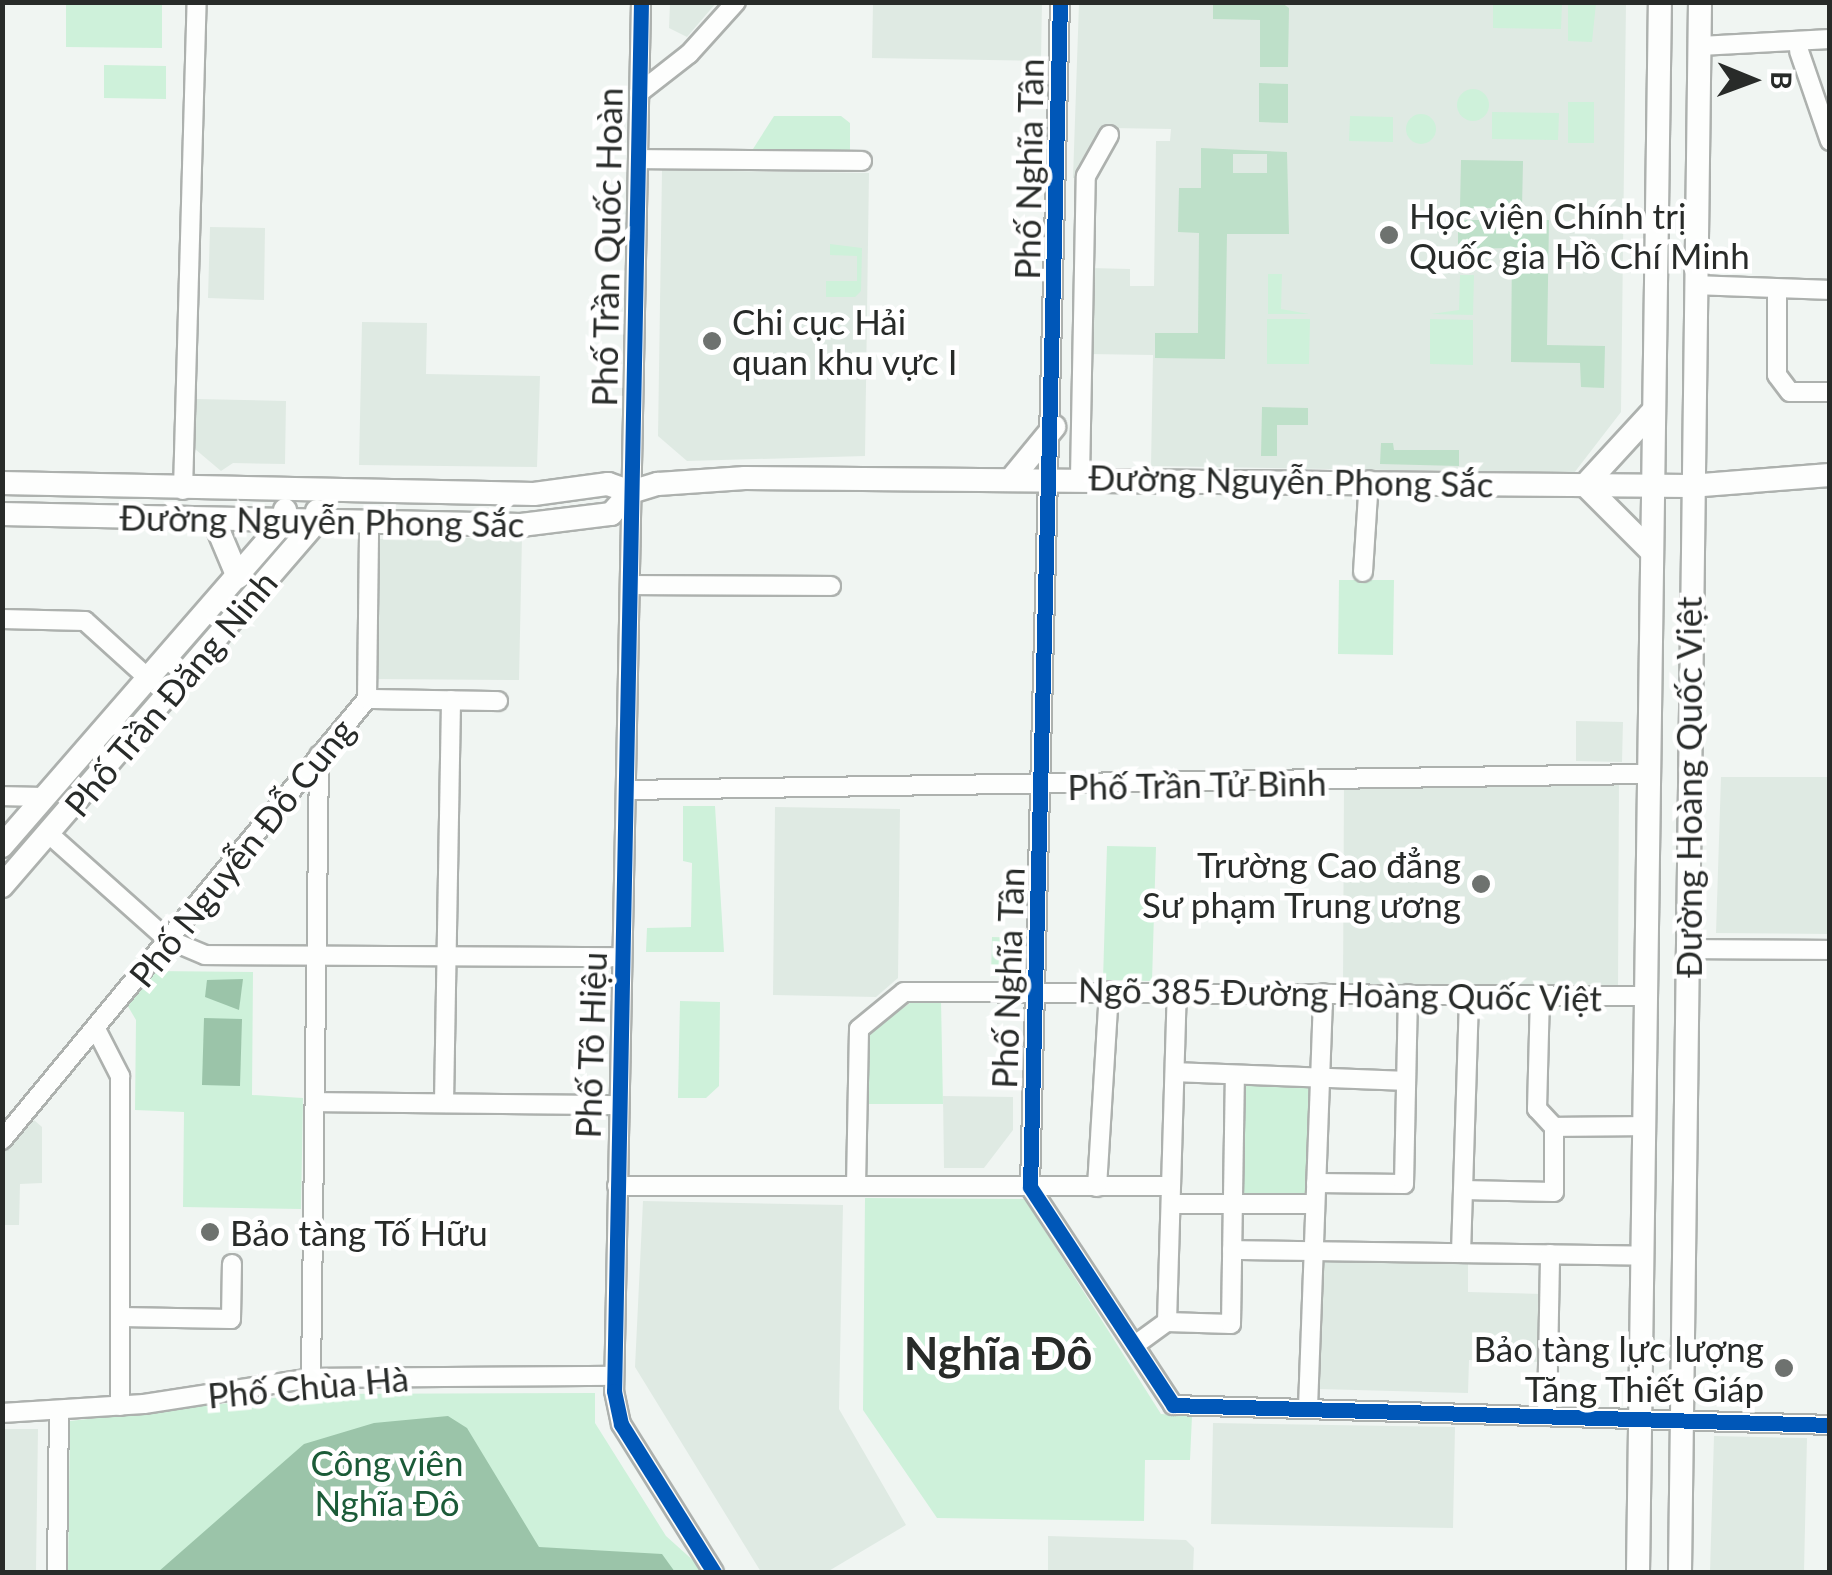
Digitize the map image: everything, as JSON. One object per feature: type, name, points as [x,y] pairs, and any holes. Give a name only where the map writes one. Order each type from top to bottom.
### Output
[{"type":"main road","name":"Đường Hoàng Quốc Việt","points":[[1638,1572],[1660,2]]},
{"type":"main road","name":"Đường Hoàng Quốc Việt","points":[[1680,1572],[1690,486],[1700,2]]},
{"type":"main road","points":[[1651,551],[1585,485],[1653,411]]},
{"type":"main road","points":[[1013,477],[1054,427]]},
{"type":"main road","name":"Đường Nguyễn Phong Sắc","points":[[2,483],[182,490],[544,494],[608,484],[631,492],[745,478],[1053,476],[1690,486],[1830,475]]},
{"type":"main road","name":"Phố Trần Đăng Ninh","points":[[2,846],[95,744],[285,520],[286,492]]},
{"type":"main road","points":[[317,520],[318,492]]},
{"type":"main road","name":"Đường Nguyễn Phong Sắc","points":[[2,514],[545,524],[611,514],[631,492]]},
{"type":"main road","points":[[544,494],[545,524]]},
{"type":"main road","points":[[214,520],[238,577]]},
{"type":"main road","name":"Phố Trần Đăng Ninh","points":[[2,886],[317,520]]},
{"type":"street","points":[[182,490],[197,2]]},
{"type":"street","name":"Phố Trần Quốc Hoàn","points":[[631,492],[641,2]]},
{"type":"street","points":[[639,93],[688,54],[736,2]]},
{"type":"street","name":"Phố Nghĩa Tân","points":[[1030,1186],[1053,476],[1060,2]]},
{"type":"street","points":[[1700,46],[1830,38]]},
{"type":"street","points":[[1798,51],[1830,141]]},
{"type":"street","points":[[1080,477],[1086,176],[1109,135]]},
{"type":"street","points":[[638,159],[862,162]]},
{"type":"street","points":[[1695,285],[1830,290]]},
{"type":"street","points":[[1777,290],[1777,376],[1790,392],[1830,392]]},
{"type":"street","points":[[1363,572],[1368,480]]},
{"type":"street","name":"Phố Tô Hiệu","points":[[631,492],[614,1376],[621,1424],[714,1572]]},
{"type":"street","name":"Phố Nguyễn Đỗ Cung","points":[[2,1140],[97,1031],[367,698],[370,522]]},
{"type":"street","points":[[630,585],[831,586]]},
{"type":"street","points":[[2,619],[86,621],[150,680]]},
{"type":"street","points":[[367,698],[498,701]]},
{"type":"street","points":[[444,1103],[451,700]]},
{"type":"street","points":[[95,744],[114,759]]},
{"type":"street","points":[[311,1378],[320,755]]},
{"type":"street","name":"Phố Trần Tử Bình","points":[[626,790],[1044,788],[1648,774]]},
{"type":"street","points":[[2,796],[46,797]]},
{"type":"street","points":[[49,834],[167,940],[204,955],[622,957]]},
{"type":"street","points":[[1686,949],[1830,950]]},
{"type":"street","points":[[1097,1187],[1109,991]]},
{"type":"street","name":"Ngõ 385 Đường Hoàng Quốc Việt","points":[[856,1186],[859,1029],[904,992],[1645,996]]},
{"type":"street","points":[[1167,1322],[1177,992]]},
{"type":"street","points":[[1308,1408],[1322,993]]},
{"type":"street","points":[[1316,1183],[1404,1184],[1408,994]]},
{"type":"street","points":[[1461,1254],[1469,995]]},
{"type":"street","points":[[1463,1190],[1554,1192],[1554,1127],[1538,1109],[1540,995]]},
{"type":"street","points":[[97,1031],[120,1076],[120,1406]]},
{"type":"street","points":[[1174,1072],[1406,1081]]},
{"type":"street","points":[[1135,1345],[1167,1322],[1231,1324],[1236,1075]]},
{"type":"street","points":[[314,1102],[617,1105]]},
{"type":"street","points":[[1554,1127],[1644,1126]]},
{"type":"street","points":[[617,1186],[1097,1187],[1233,1204],[1316,1204]]},
{"type":"street","points":[[1030,1186],[1174,1406],[1830,1425]]},
{"type":"street","points":[[1232,1250],[1642,1256]]},
{"type":"street","points":[[1548,1416],[1550,1254]]},
{"type":"street","points":[[120,1317],[230,1319],[232,1264]]},
{"type":"street","name":"Phố Chùa Hà","points":[[2,1413],[120,1406],[311,1378],[614,1376]]},
{"type":"street","points":[[56,1572],[59,1412]]},
{"type":"shaded area","points":[[670,3],[716,3],[687,37],[669,28]]},
{"type":"shaded area","points":[[873,3],[1042,3],[1041,61],[872,58]]},
{"type":"shaded area","name":"Học viện Chính trị Quốc gia Hồ Chí Minh","points":[[1079,3],[1626,3],[1621,412],[1574,473],[1151,466],[1153,355],[1088,354],[1090,268],[1130,269],[1130,286],[1154,286],[1156,141],[1170,141],[1171,129],[1111,128],[1081,178],[1073,178]]},
{"type":"shaded area","points":[[1213,3],[1282,3],[1289,8],[1288,67],[1260,67],[1260,20],[1213,19]]},
{"type":"shaded area","points":[[1259,83],[1288,84],[1288,123],[1259,122]]},
{"type":"shaded area","points":[[1201,148],[1287,152],[1289,234],[1227,234],[1225,359],[1155,358],[1155,333],[1198,333],[1199,233],[1178,232],[1179,188],[1201,188]],"holes":[[[1233,154],[1267,154],[1267,173],[1233,173]]]},
{"type":"shaded area","points":[[1461,160],[1523,161],[1522,208],[1460,208]]},
{"type":"shaded area","points":[[662,170],[869,173],[865,456],[687,461],[658,436]]},
{"type":"shaded area","points":[[1458,220],[1549,220],[1547,345],[1605,346],[1604,388],[1581,387],[1580,363],[1511,362],[1512,248],[1458,249]]},
{"type":"shaded area","points":[[210,227],[265,228],[264,300],[208,298]]},
{"type":"shaded area","points":[[362,322],[427,323],[426,374],[540,376],[537,467],[359,465]]},
{"type":"shaded area","points":[[196,399],[286,401],[285,464],[233,463],[221,471],[195,449]]},
{"type":"shaded area","points":[[1262,407],[1308,408],[1308,425],[1277,425],[1277,456],[1261,456]]},
{"type":"shaded area","points":[[1381,443],[1393,443],[1394,450],[1459,450],[1459,466],[1380,464]]},
{"type":"shaded area","points":[[522,537],[519,680],[373,679],[376,539]]},
{"type":"shaded area","points":[[1576,721],[1623,722],[1622,762],[1576,761]]},
{"type":"shaded area","points":[[1721,777],[1829,777],[1829,934],[1716,933]]},
{"type":"shaded area","name":"Trường Cao đẳng Sư phạm Trung ương","points":[[1344,781],[1619,782],[1618,987],[1343,986]]},
{"type":"shaded area","points":[[775,807],[900,809],[898,978],[876,997],[773,995]]},
{"type":"shaded area","points":[[243,979],[239,1010],[205,997],[207,980]]},
{"type":"shaded area","points":[[204,1018],[242,1019],[240,1086],[202,1085]]},
{"type":"shaded area","points":[[943,1096],[1013,1097],[1013,1130],[984,1168],[944,1168]]},
{"type":"shaded area","points":[[34,1120],[42,1127],[42,1183],[20,1184],[19,1225],[3,1225],[3,1153]]},
{"type":"shaded area","points":[[643,1201],[843,1205],[839,1409],[906,1525],[827,1572],[761,1572],[635,1367]]},
{"type":"shaded area","points":[[1320,1258],[1468,1261],[1468,1292],[1542,1294],[1541,1362],[1469,1360],[1468,1393],[1318,1389]]},
{"type":"shaded area","points":[[448,1416],[467,1428],[539,1547],[662,1554],[675,1572],[158,1572],[304,1444],[374,1423]]},
{"type":"shaded area","points":[[1213,1423],[1455,1427],[1453,1528],[1211,1524]]},
{"type":"shaded area","points":[[3,1429],[38,1429],[36,1572],[3,1572]]},
{"type":"shaded area","points":[[1714,1436],[1807,1438],[1804,1572],[1710,1572]]},
{"type":"shaded area","points":[[1048,1536],[1186,1540],[1194,1548],[1193,1572],[1048,1572]]},
{"type":"green space","points":[[66,3],[162,3],[162,48],[66,47]]},
{"type":"green space","points":[[1493,3],[1562,3],[1561,29],[1493,28]]},
{"type":"green space","points":[[1568,3],[1596,3],[1592,42],[1568,41]]},
{"type":"green space","points":[[104,65],[166,66],[166,99],[104,98]]},
{"type":"green space","points":[[1473,89],[1484,94],[1489,105],[1484,116],[1473,121],[1462,116],[1457,105],[1462,94]]},
{"type":"green space","points":[[1568,102],[1594,102],[1594,143],[1568,143]]},
{"type":"green space","points":[[1492,112],[1559,113],[1558,140],[1492,139]]},
{"type":"green space","points":[[1421,114],[1432,118],[1436,129],[1432,140],[1421,144],[1410,140],[1406,129],[1410,118]]},
{"type":"green space","points":[[774,116],[841,116],[850,123],[850,150],[753,149]]},
{"type":"green space","points":[[1350,116],[1393,117],[1393,142],[1349,141]]},
{"type":"green space","points":[[830,244],[862,248],[861,291],[855,297],[826,297],[826,281],[857,281],[857,256],[830,255]]},
{"type":"green space","points":[[1268,274],[1282,274],[1281,309],[1309,314],[1268,314]]},
{"type":"green space","points":[[1460,275],[1474,275],[1473,315],[1431,314],[1459,310]]},
{"type":"green space","points":[[1267,319],[1310,319],[1309,364],[1267,364]]},
{"type":"green space","points":[[1430,319],[1473,320],[1473,365],[1430,364]]},
{"type":"green space","points":[[1339,580],[1394,580],[1393,655],[1338,654]]},
{"type":"green space","points":[[683,806],[715,806],[724,952],[646,952],[647,928],[691,927],[692,863],[683,861]]},
{"type":"green space","points":[[1107,846],[1156,847],[1152,981],[1103,980]]},
{"type":"green space","points":[[992,937],[1028,938],[1027,977],[991,977]]},
{"type":"green space","points":[[154,971],[253,972],[252,1095],[303,1098],[301,1209],[183,1207],[184,1112],[135,1110],[136,1020],[126,1003]]},
{"type":"green space","points":[[914,1000],[941,1000],[943,1104],[867,1104],[868,1034]]},
{"type":"green space","points":[[680,1001],[720,1002],[719,1086],[706,1098],[678,1098]]},
{"type":"green space","points":[[1242,1082],[1310,1083],[1307,1196],[1239,1195]]},
{"type":"green space","points":[[865,1198],[1025,1199],[1161,1414],[1192,1416],[1190,1460],[1145,1460],[1144,1521],[937,1518],[863,1410]]},
{"type":"green space","name":"Công viên Nghĩa Đô","points":[[595,1393],[595,1423],[666,1536],[706,1572],[68,1572],[70,1421],[308,1394]]},
{"type":"cycle path","points":[[641,2],[614,1391],[621,1424],[714,1572]]},
{"type":"cycle path","points":[[1060,2],[1030,1187],[1173,1405],[1830,1425]]},
{"type":"place","name":"Học viện Chính trị Quốc gia Hồ Chí Minh","points":[[1389,235]]},
{"type":"place","name":"Chi cục Hải quan khu vực I","points":[[712,341]]},
{"type":"place","name":"Trường Cao đẳng Sư phạm Trung ương","points":[[1481,884]]},
{"type":"place","name":"Bảo tàng Tố Hữu","points":[[210,1232]]},
{"type":"place","name":"Bảo tàng lực lượng Tăng Thiết Giáp","points":[[1784,1368]]},
{"type":"district","name":"Nghĩa Đô","points":[[998,1354]]}]
